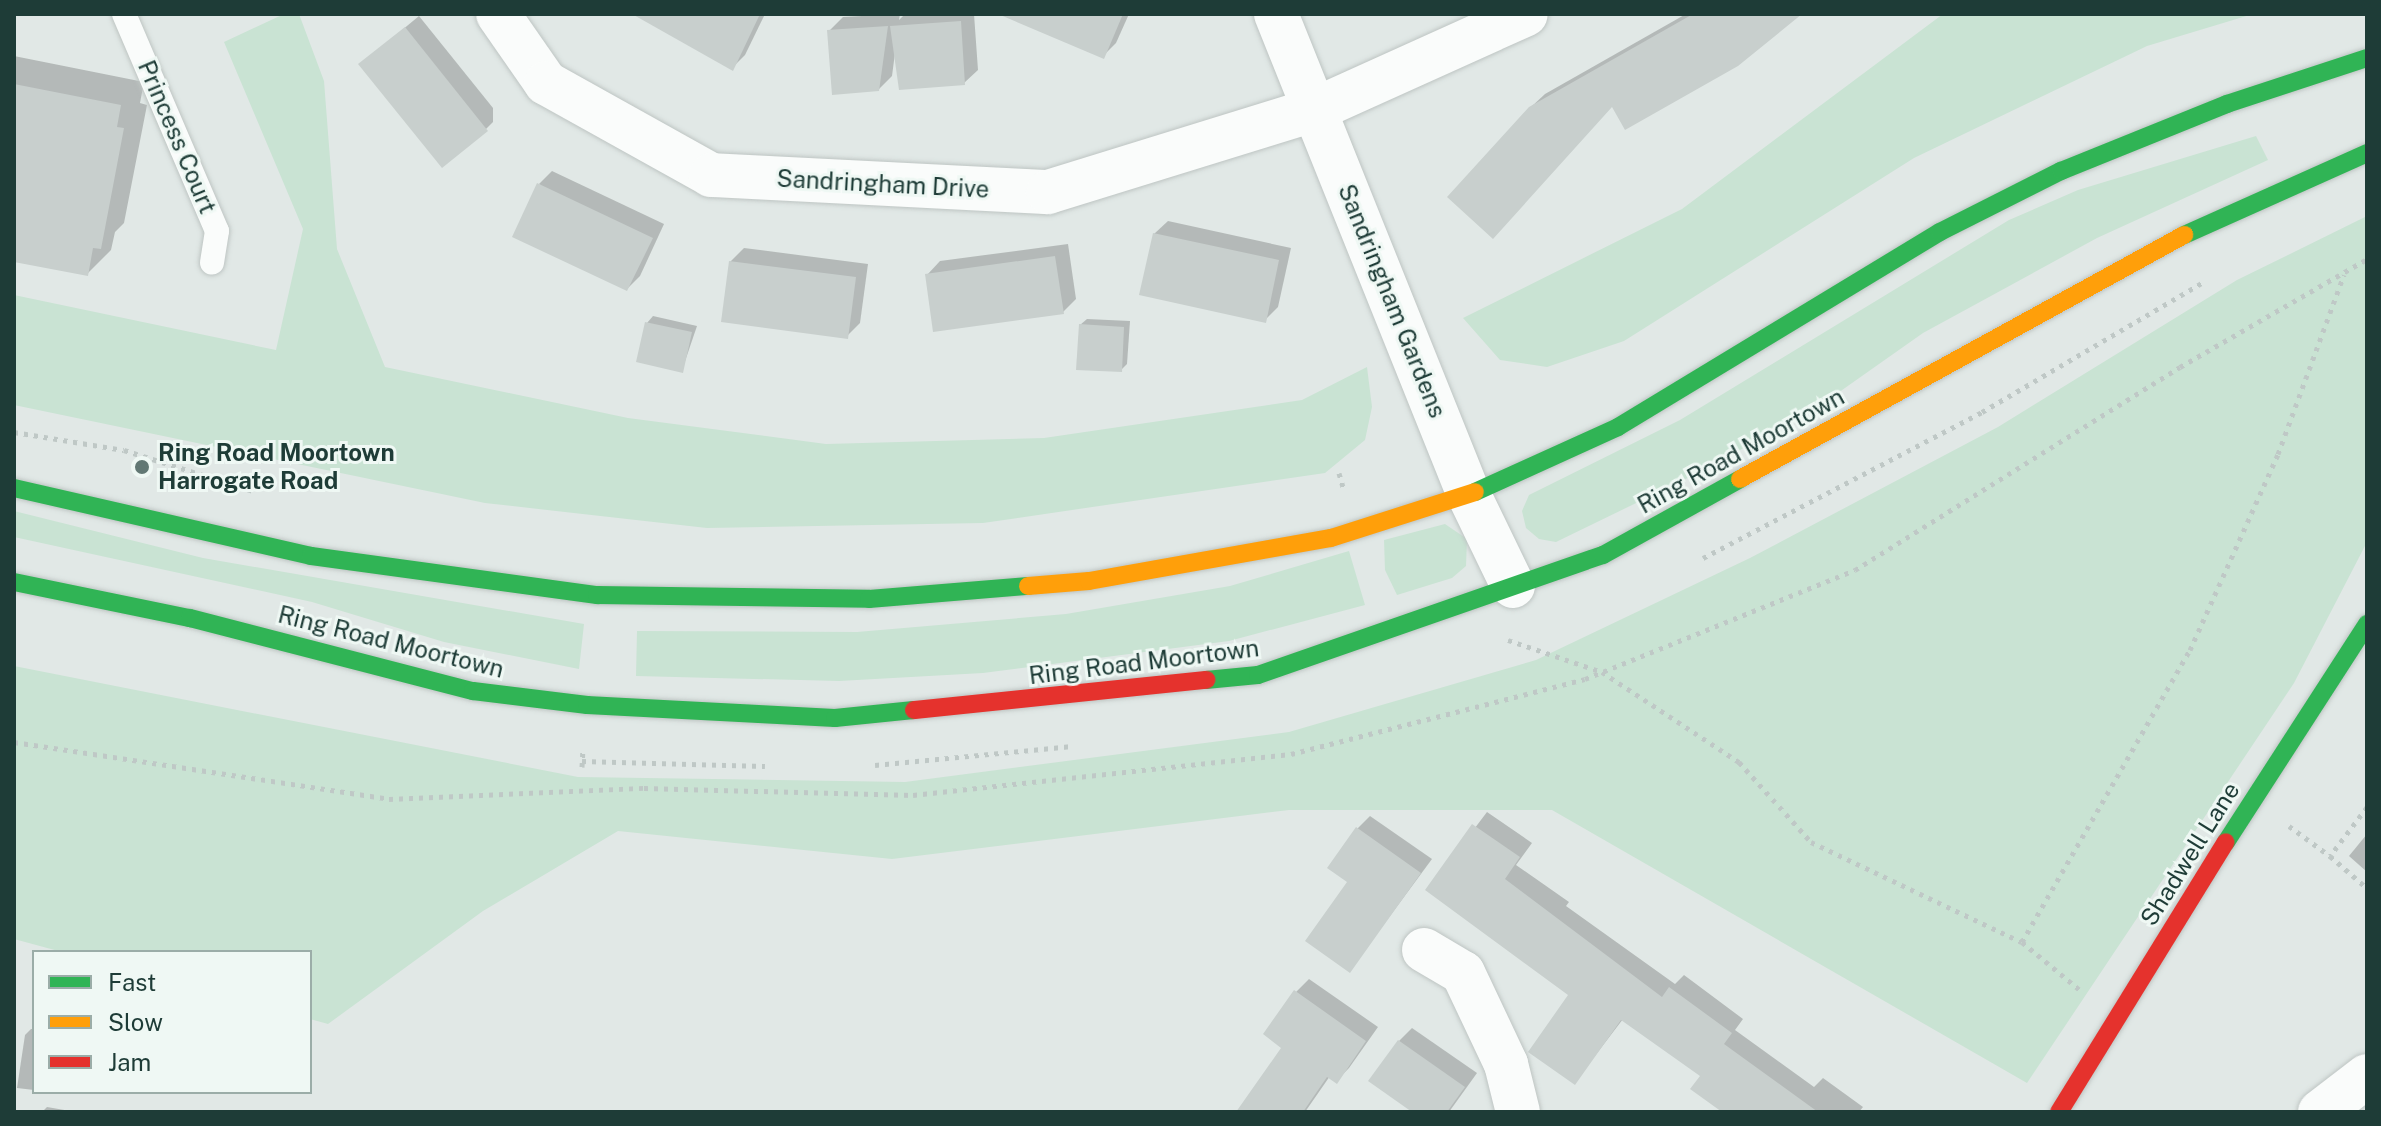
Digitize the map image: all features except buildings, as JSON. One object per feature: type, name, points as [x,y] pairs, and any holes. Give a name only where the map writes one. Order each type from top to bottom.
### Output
[{"type":"main road","points":[[14,488],[311,556],[597,595],[869,599],[1089,581],[1331,538],[1469,495],[1618,427],[1940,232],[2061,171],[2227,104],[2367,58]]},
{"type":"main road","name":"Ring Road Moortown","points":[[14,582],[190,618],[473,691],[587,705],[835,718],[1258,675],[1603,555],[2173,240],[2367,153]]},
{"type":"main road","name":"Shadwell Lane","points":[[2059,1112],[2273,766],[2367,624]]},
{"type":"street","name":"Sandringham Drive","points":[[498,14],[546,83],[711,175],[1048,192],[1316,109],[1526,14]]},
{"type":"street","name":"Sandringham Gardens","points":[[1276,14],[1469,495],[1502,590]]},
{"type":"street","points":[[1424,950],[1463,973],[1506,1064],[1518,1112]]},
{"type":"street","points":[[2320,1112],[2367,1076]]},
{"type":"lane","name":"Princess Court","points":[[124,14],[217,231],[212,263]]},
{"type":"path","points":[[2022,942],[2190,650],[2278,454],[2344,272]]},
{"type":"path","points":[[14,432],[124,450],[262,494]]},
{"type":"path","points":[[1502,590],[1509,641],[1546,649],[1602,672],[1739,762],[1811,842],[2022,942],[2116,1020]]},
{"type":"path","points":[[2330,856],[2367,807]]},
{"type":"path","points":[[2284,822],[2367,888]]},
{"type":"green space","points":[[284,14],[299,14],[324,81],[337,249],[385,367],[628,418],[826,444],[1044,438],[1302,400],[1367,367],[1372,407],[1365,440],[1325,473],[983,523],[707,528],[485,503],[14,405],[14,295],[276,350],[303,229],[224,42]]},
{"type":"green space","points":[[1943,14],[2253,14],[2147,46],[1914,158],[1624,341],[1547,367],[1500,360],[1463,318],[1682,209]]},
{"type":"green space","points":[[2256,136],[2268,160],[2097,238],[1923,333],[1818,407],[1702,471],[1556,542],[1539,539],[1526,528],[1522,511],[1529,495],[1680,420],[2009,220],[2078,190]]},
{"type":"green space","points":[[2367,216],[2367,542],[2294,683],[2027,1083],[1552,810],[1289,810],[892,859],[618,831],[483,911],[328,1024],[312,1020],[312,950],[55,950],[14,939],[14,666],[578,777],[905,782],[1289,732],[1536,660],[1750,558],[1998,427],[2237,280]]},
{"type":"green space","points":[[14,511],[203,558],[584,624],[579,669],[444,642],[312,602],[14,537]]},
{"type":"green space","points":[[1445,524],[1467,539],[1466,566],[1452,578],[1397,595],[1385,570],[1384,540]]},
{"type":"green space","points":[[1349,551],[1365,605],[1229,641],[983,673],[839,681],[636,676],[637,631],[857,632],[1066,614],[1230,586]]},
{"type":"traffic: fast","points":[[1475,492],[1618,427],[1940,232],[2061,171],[2227,104],[2367,58]]},
{"type":"traffic: fast","points":[[2184,235],[2367,153]]},
{"type":"traffic: fast","points":[[1206,680],[1258,675],[1603,555],[1740,479]]},
{"type":"traffic: fast","points":[[14,488],[311,556],[597,595],[869,599],[1028,586]]},
{"type":"traffic: fast","points":[[14,582],[190,618],[473,691],[587,705],[835,718],[914,710]]},
{"type":"traffic: fast","points":[[2226,842],[2367,624]]},
{"type":"traffic: slow","points":[[1740,479],[2184,235]]},
{"type":"traffic: slow","points":[[1028,586],[1089,581],[1331,538],[1475,492]]},
{"type":"traffic: jam","points":[[914,710],[1206,680]]},
{"type":"traffic: jam","points":[[2059,1112],[2226,842]]},
{"type":"place","name":"Ring Road Moortown Harrogate Road","points":[[142,467]]}]
